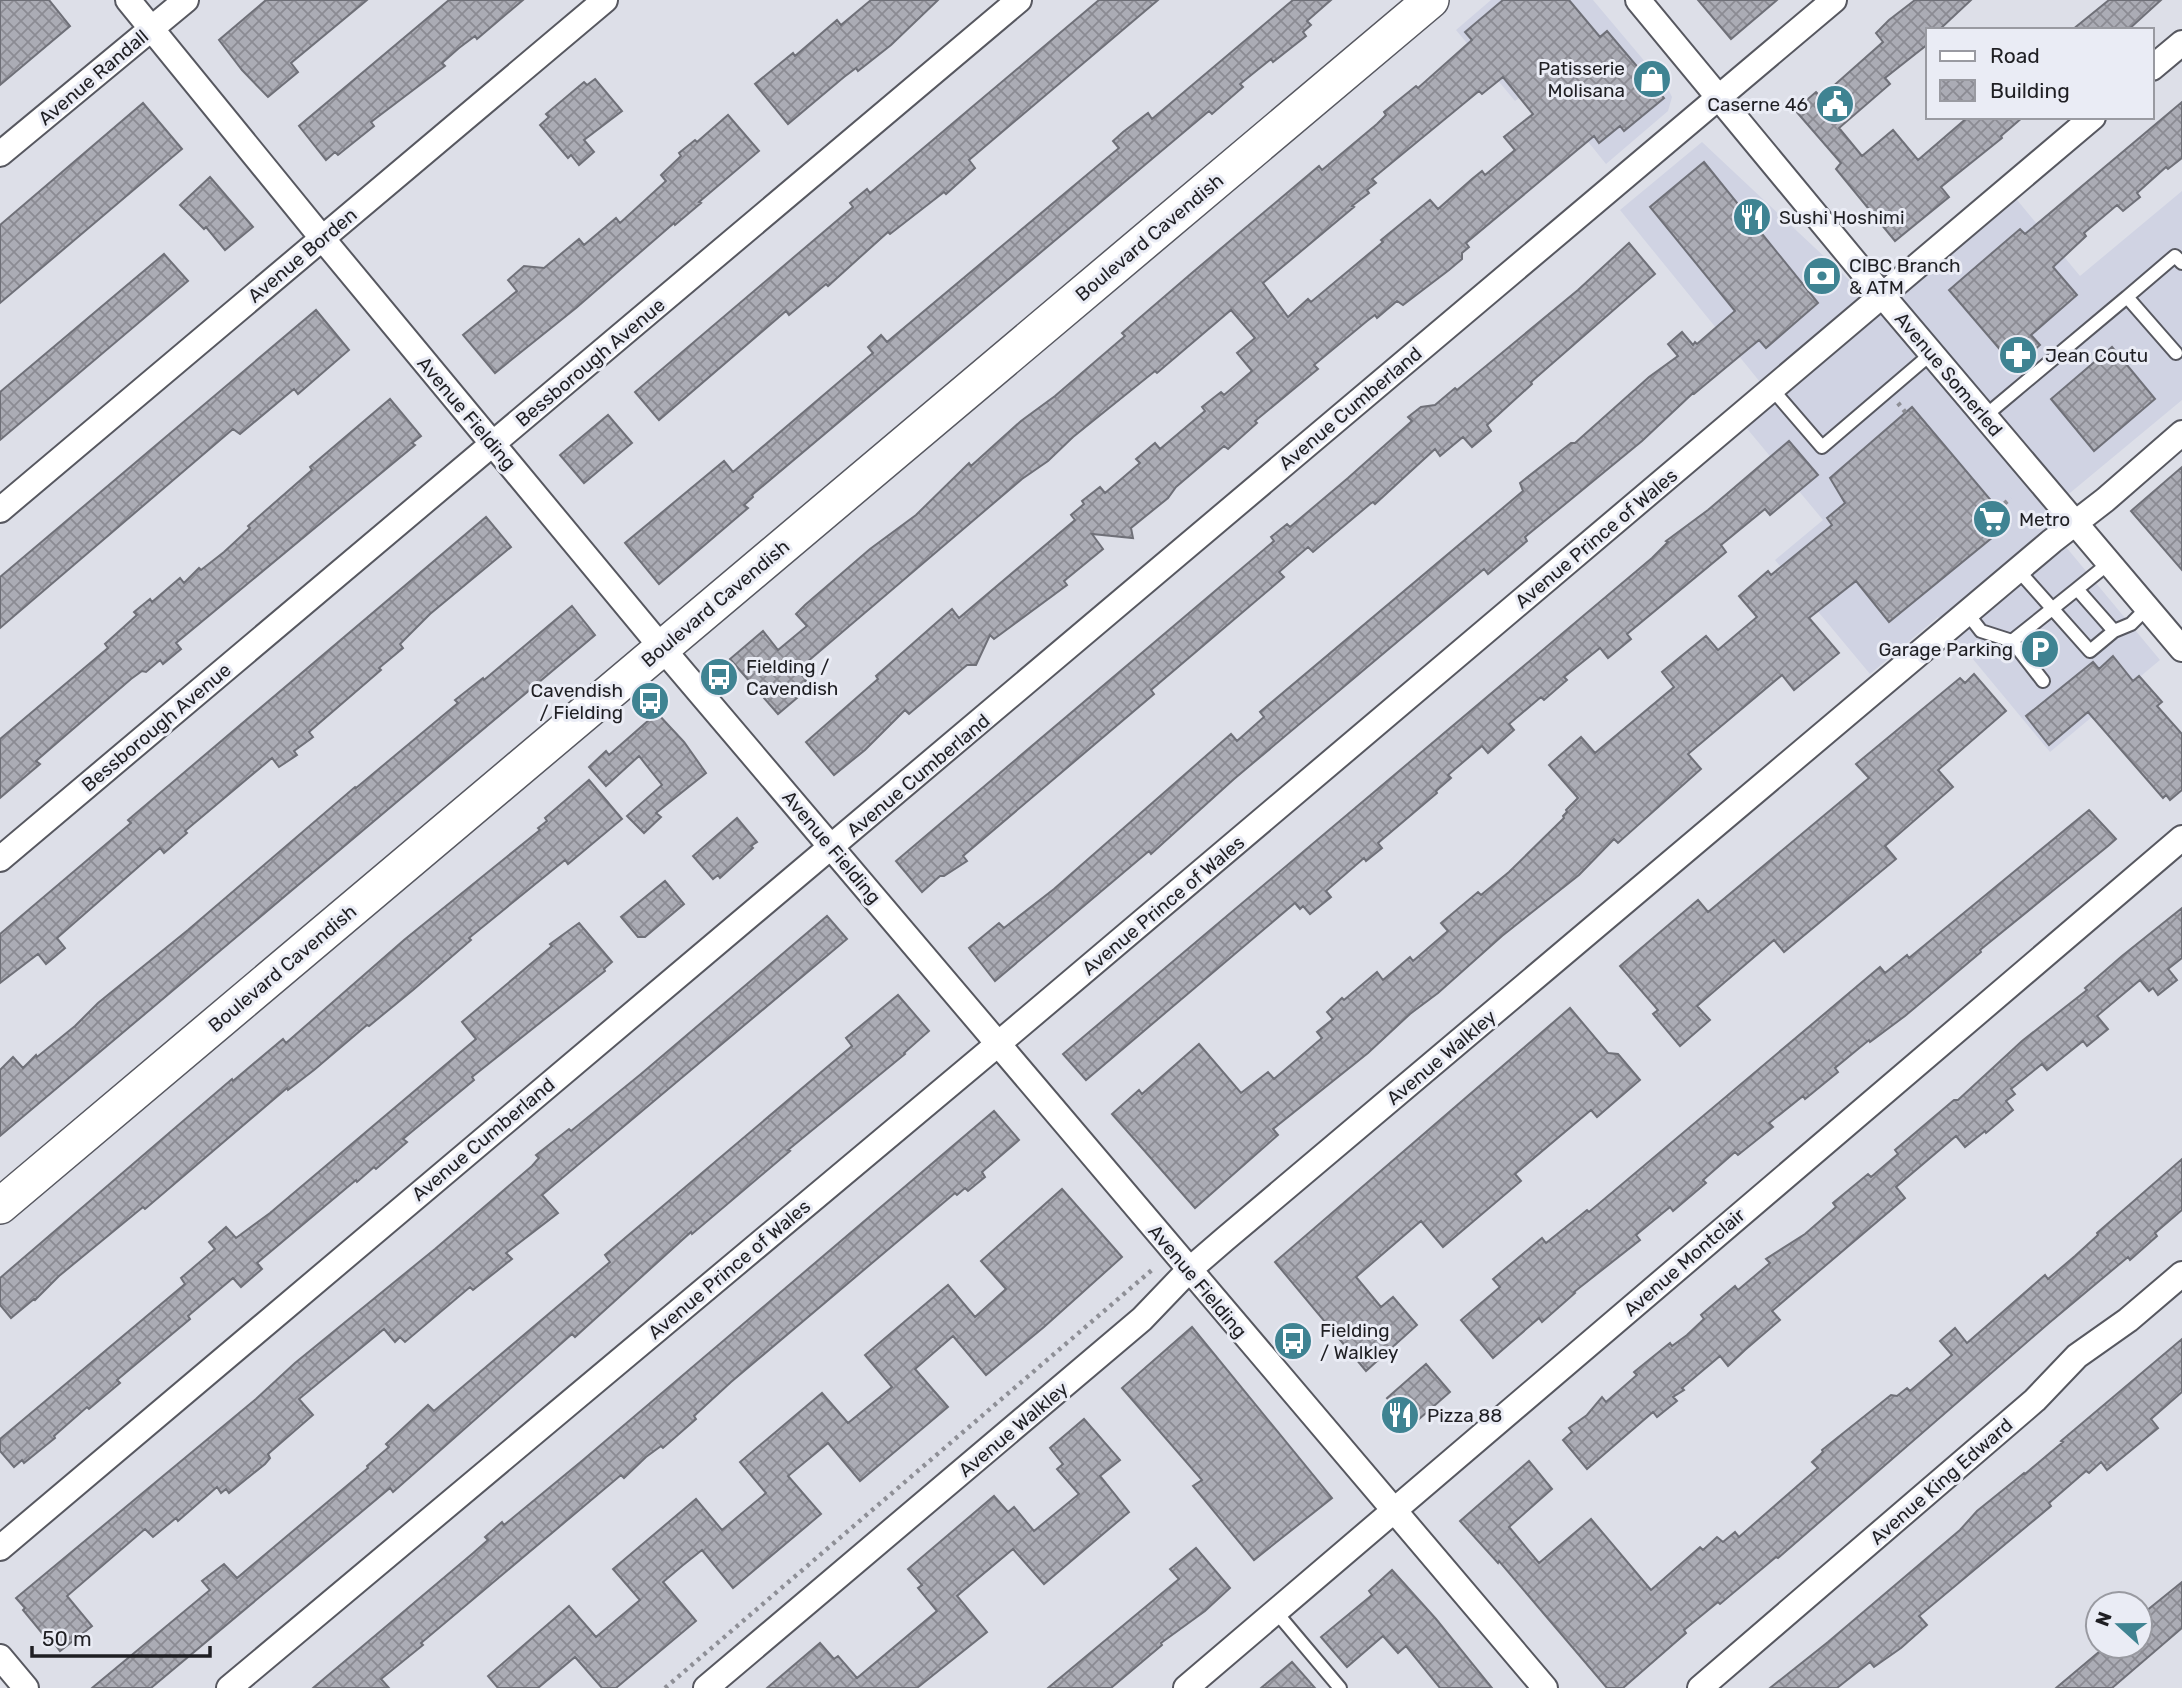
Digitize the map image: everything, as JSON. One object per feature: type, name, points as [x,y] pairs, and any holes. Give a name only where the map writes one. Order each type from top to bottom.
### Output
[{"type":"main road","name":"Boulevard Cavendish","points":[[0,1206],[1431,0]]},
{"type":"street","name":"Avenue Fielding","points":[[128,0],[321,238],[662,648],[1545,1688]]},
{"type":"street","name":"Avenue Randall","points":[[0,154],[186,0]]},
{"type":"street","name":"Avenue Borden","points":[[0,510],[605,0]]},
{"type":"street","name":"Bessborough Avenue","points":[[0,859],[1019,0]]},
{"type":"street","name":"Avenue Somerled","points":[[1638,0],[1882,295],[2182,649]]},
{"type":"street","name":"Avenue Cumberland","points":[[0,1548],[1834,0]]},
{"type":"street","points":[[2154,66],[2182,43]]},
{"type":"street","name":"Avenue Prince of Wales","points":[[229,1688],[998,1044],[2091,119]]},
{"type":"street","name":"Avenue Walkley","points":[[706,1688],[1142,1319],[1189,1270],[2182,433]]},
{"type":"street","name":"Avenue Montclair","points":[[1186,1688],[2182,838]]},
{"type":"street","name":"Avenue King Edward","points":[[1700,1688],[2035,1400],[2077,1356],[2128,1320],[2182,1274]]},
{"type":"street","points":[[0,1657],[26,1688]]},
{"type":"lane","points":[[1985,416],[2180,256]]},
{"type":"lane","points":[[2127,297],[2176,353]]},
{"type":"lane","points":[[1772,389],[1822,447],[1932,353]]},
{"type":"lane","points":[[2011,640],[2109,563]]},
{"type":"lane","points":[[2018,570],[2090,651],[2114,631],[2132,624],[2147,608]]},
{"type":"lane","points":[[2077,589],[2114,631]]},
{"type":"lane","points":[[1967,613],[1981,631],[2011,640],[2043,681]]},
{"type":"lane","points":[[1276,1612],[1340,1688]]},
{"type":"path","points":[[1998,509],[2011,498]]},
{"type":"shaded area","points":[[1491,0],[1593,0],[1668,89],[1672,97],[1668,111],[1606,164],[1540,82],[1515,101],[1456,30]]},
{"type":"shaded area","points":[[1702,142],[1878,307],[2013,195],[2080,276],[2182,191],[2182,400],[2041,517],[2160,660],[2050,752],[1938,617],[1870,674],[1775,560],[1823,520],[1739,419],[1769,393],[1620,210]]},
{"type":"building","points":[[0,0],[49,0],[70,26],[0,85]]},
{"type":"building","points":[[266,0],[367,0],[291,63],[298,72],[268,97],[242,70],[219,40]]},
{"type":"building","points":[[449,0],[523,0],[477,39],[475,36],[459,48],[442,63],[445,66],[371,122],[374,126],[338,155],[335,152],[326,160],[299,126]]},
{"type":"building","points":[[871,0],[938,0],[891,45],[858,71],[856,68],[844,77],[788,124],[755,84],[793,53],[795,56],[837,20],[841,25]]},
{"type":"building","points":[[1099,0],[1158,0],[969,160],[975,168],[946,194],[944,192],[890,234],[888,232],[828,286],[826,284],[789,315],[786,311],[659,420],[635,392],[853,207],[850,203],[867,189],[870,193]]},
{"type":"building","points":[[1293,0],[1331,0],[1307,21],[1311,25],[1303,32],[1306,36],[1240,84],[1243,87],[1212,114],[1209,111],[752,495],[744,505],[748,508],[659,584],[625,543],[724,461],[733,472],[873,353],[868,347],[881,335],[887,342],[1119,148],[1113,141],[1123,132],[1148,113],[1152,119]]},
{"type":"building","points":[[1503,0],[1569,0],[1600,37],[1607,31],[1664,98],[1624,131],[1620,126],[1599,143],[1594,136],[1466,243],[1469,247],[1462,253],[1462,259],[1449,270],[1403,305],[1397,301],[1377,318],[1375,315],[1367,321],[1314,365],[1318,369],[1255,421],[1257,423],[1228,449],[1224,446],[1131,528],[1133,538],[1092,534],[1103,549],[1064,581],[1067,585],[994,639],[990,635],[976,665],[967,665],[909,714],[905,710],[865,750],[834,775],[806,742],[952,609],[959,618],[1075,520],[1071,515],[1084,504],[1082,501],[1100,487],[1105,493],[1140,463],[1136,459],[1155,443],[1160,449],[1205,411],[1202,407],[1221,392],[1224,395],[1252,371],[1237,353],[1255,338],[1231,310],[1157,373],[1155,371],[1073,437],[1048,461],[1022,479],[800,668],[809,678],[805,681],[810,687],[778,714],[730,659],[763,631],[778,650],[807,626],[796,614],[805,605],[870,549],[916,515],[969,463],[971,466],[1021,421],[1055,396],[1125,336],[1122,333],[1319,166],[1322,170],[1377,124],[1386,115],[1384,112],[1416,86],[1418,88],[1472,40],[1465,32]],"holes":[[[1503,77],[1533,114],[1504,137],[1515,150],[1485,175],[1482,171],[1438,209],[1430,200],[1311,302],[1308,299],[1288,317],[1263,283],[1369,193],[1367,190],[1376,183],[1372,179],[1479,91],[1482,94]]]},
{"type":"building","points":[[1698,0],[1777,0],[1731,39]]},
{"type":"building","points":[[1915,0],[1971,0],[1941,28],[1926,28],[1926,46],[1885,78],[1890,84],[1839,128],[1862,156],[1893,130],[1918,160],[1966,119],[2021,119],[2001,136],[2002,138],[1941,187],[1949,197],[1895,241],[1836,169],[1841,163],[1795,110],[1816,92],[1821,97],[1883,42],[1876,33]]},
{"type":"building","points":[[2109,0],[2161,0],[2130,28],[2074,28]]},
{"type":"building","points":[[595,79],[622,111],[584,140],[594,152],[579,165],[571,155],[568,158],[540,125],[549,117],[546,114],[584,82],[587,85]]},
{"type":"building","points":[[2182,102],[2182,158],[2168,169],[2166,167],[2137,193],[2140,197],[2123,211],[2117,205],[2084,233],[2086,236],[2053,267],[2077,295],[2031,335],[2040,345],[2015,367],[1949,290],[2020,229],[2025,234]]},
{"type":"building","points":[[143,103],[182,149],[0,303],[0,225]]},
{"type":"building","points":[[728,115],[759,151],[675,225],[674,223],[576,308],[495,373],[463,335],[517,291],[508,280],[524,266],[544,268],[579,239],[584,245],[616,218],[620,223],[666,181],[661,175],[681,156],[679,153],[695,140],[697,142]]},
{"type":"building","points":[[1704,162],[1818,303],[1766,348],[1759,340],[1693,393],[1642,441],[1525,537],[1527,541],[1488,574],[1484,569],[1234,779],[1151,854],[1149,851],[995,981],[969,948],[999,923],[1004,928],[1054,889],[1231,734],[1237,741],[1264,717],[1260,712],[1523,491],[1520,483],[1571,443],[1575,443],[1649,377],[1678,356],[1668,344],[1682,332],[1693,345],[1695,342],[1697,344],[1735,311],[1650,207]]},
{"type":"building","points":[[210,177],[253,227],[225,250],[206,227],[204,229],[180,205]]},
{"type":"building","points":[[1629,243],[1655,274],[1531,382],[1532,384],[1487,425],[1491,431],[1472,447],[1463,437],[1440,456],[1435,449],[1375,504],[1370,504],[1313,552],[1308,547],[1279,572],[1284,577],[1151,690],[1154,694],[963,856],[967,861],[940,876],[922,892],[896,861],[1274,541],[1271,537],[1287,524],[1290,527],[1348,478],[1412,421],[1408,417],[1421,407],[1435,405],[1455,388],[1457,390],[1578,290]]},
{"type":"building","points":[[164,254],[188,281],[0,440],[0,392]]},
{"type":"building","points":[[316,310],[349,350],[298,394],[294,389],[240,434],[233,429],[0,628],[0,577]]},
{"type":"building","points":[[2112,347],[2155,399],[2094,451],[2051,399]]},
{"type":"building","points":[[390,399],[421,436],[412,443],[415,445],[176,643],[181,649],[163,664],[160,660],[146,672],[142,671],[131,679],[36,761],[40,764],[0,798],[0,739],[108,648],[105,644],[137,615],[134,612],[150,599],[152,602],[180,578],[184,583],[199,568],[201,570],[224,552],[250,528],[248,526],[312,470],[310,467]]},
{"type":"building","points":[[1912,407],[2010,523],[1889,622],[1856,581],[1809,618],[1839,653],[1794,690],[1782,675],[1688,754],[1701,769],[1618,843],[1614,839],[1579,875],[1502,936],[1368,1053],[1273,1129],[1278,1135],[1195,1208],[1112,1114],[1139,1090],[1142,1094],[1199,1044],[1241,1093],[1268,1072],[1274,1079],[1322,1038],[1317,1032],[1333,1019],[1327,1012],[1342,998],[1344,1000],[1377,972],[1383,980],[1410,957],[1413,961],[1448,931],[1441,923],[1478,892],[1481,895],[1509,872],[1564,818],[1566,810],[1578,798],[1549,765],[1581,737],[1595,753],[1674,687],[1662,672],[1706,636],[1718,650],[1757,617],[1739,596],[1768,571],[1771,575],[1832,525],[1827,518],[1845,503],[1830,478]]},
{"type":"building","points":[[608,415],[632,443],[584,483],[560,455]]},
{"type":"building","points":[[1789,441],[1818,475],[1770,515],[1765,509],[1721,545],[1726,552],[1627,634],[1631,639],[1608,658],[1600,648],[1564,677],[1567,680],[1544,700],[1541,697],[1509,724],[1514,730],[1488,753],[1482,746],[1448,775],[1451,778],[1437,793],[1378,843],[1382,848],[1366,861],[1364,858],[1326,891],[1331,897],[1310,914],[1303,906],[1300,909],[1295,903],[1086,1080],[1063,1054],[1652,558],[1668,542],[1666,541],[1708,510]]},
{"type":"building","points":[[2182,467],[2182,570],[2131,511]]},
{"type":"building","points":[[486,517],[511,547],[430,614],[400,644],[403,648],[379,668],[381,670],[309,732],[313,737],[294,751],[297,755],[279,767],[272,758],[185,831],[187,833],[164,853],[160,848],[57,938],[65,948],[46,964],[38,954],[0,983],[0,934],[131,823],[128,820]]},
{"type":"building","points":[[572,606],[595,635],[0,1136],[0,1070],[13,1057],[23,1068],[36,1055],[37,1057],[458,703],[455,700],[483,678],[484,680]]},
{"type":"building","points":[[2113,656],[2133,681],[2139,676],[2162,702],[2157,706],[2182,734],[2182,790],[2170,800],[2166,795],[2163,798],[2088,712],[2049,745],[2026,716],[2093,662],[2099,669]]},
{"type":"building","points":[[1974,674],[2006,711],[1938,770],[1953,787],[1885,846],[1896,859],[1784,952],[1774,940],[1697,1006],[1710,1020],[1680,1046],[1653,1014],[1658,1010],[1620,966],[1698,900],[1708,912],[1869,778],[1856,764],[1960,678],[1965,683]]},
{"type":"building","points":[[657,713],[684,742],[706,773],[656,813],[661,817],[644,833],[627,816],[662,785],[639,756],[606,786],[589,767],[606,751],[609,755]]},
{"type":"building","points":[[589,780],[622,819],[568,864],[565,860],[469,938],[471,940],[413,990],[314,1070],[288,1090],[287,1088],[11,1318],[0,1305],[0,1278],[232,1079],[233,1081],[283,1039],[286,1043],[404,940],[540,830],[538,828],[547,821],[545,818]]},
{"type":"building","points":[[2089,810],[2116,839],[1980,950],[1981,952],[1905,1016],[1870,1042],[1869,1040],[1835,1068],[1838,1072],[1769,1123],[1773,1127],[1738,1155],[1735,1152],[1703,1180],[1706,1183],[1673,1211],[1670,1207],[1636,1235],[1640,1240],[1574,1292],[1542,1322],[1539,1318],[1493,1358],[1461,1320],[1500,1287],[1493,1279],[1542,1238],[1546,1243],[1587,1210],[1589,1212],[1880,967],[1885,973],[1907,955],[1909,958]]},
{"type":"building","points":[[737,818],[757,842],[720,878],[718,875],[713,879],[693,856]]},
{"type":"building","points":[[665,881],[684,904],[645,937],[638,937],[621,917]]},
{"type":"building","points":[[2182,908],[2182,958],[2168,969],[2177,980],[2158,995],[2153,988],[2149,991],[2140,980],[2097,1016],[2108,1029],[2087,1046],[2083,1041],[2047,1070],[2042,1064],[2011,1089],[2015,1094],[2006,1101],[2013,1110],[1986,1133],[1985,1131],[1965,1147],[1956,1136],[1896,1187],[1905,1198],[1772,1311],[1780,1320],[1728,1366],[1720,1356],[1673,1397],[1677,1401],[1657,1417],[1653,1412],[1587,1469],[1563,1440],[1572,1432],[1569,1428],[1587,1415],[1602,1397],[1606,1402],[1637,1375],[1634,1372],[1670,1343],[1672,1346],[1687,1335],[1704,1319],[1701,1315],[1735,1286],[1738,1290],[1770,1263],[1766,1259],[1805,1234],[1836,1207],[1833,1203],[1868,1174],[1871,1177],[1898,1154],[1895,1150],[1954,1100],[1958,1100],[2022,1041],[2087,990],[2085,988],[2122,956]]},
{"type":"building","points":[[827,916],[847,939],[542,1195],[558,1213],[506,1253],[512,1259],[473,1290],[470,1287],[405,1342],[400,1337],[395,1342],[384,1329],[299,1399],[313,1415],[268,1454],[270,1458],[265,1464],[229,1493],[226,1489],[221,1493],[217,1487],[178,1521],[176,1518],[153,1537],[145,1529],[67,1596],[92,1626],[60,1651],[53,1642],[51,1644],[16,1598],[435,1249],[532,1166],[539,1158],[536,1155],[569,1129],[571,1131],[641,1074]]},
{"type":"building","points":[[579,923],[612,962],[605,971],[472,1077],[474,1080],[403,1139],[407,1142],[376,1169],[374,1167],[357,1182],[356,1180],[257,1263],[262,1269],[241,1287],[233,1278],[188,1316],[190,1319],[117,1380],[120,1383],[89,1409],[87,1407],[24,1463],[22,1460],[14,1467],[0,1451],[0,1439],[185,1284],[181,1278],[215,1249],[209,1242],[226,1227],[236,1238],[270,1213],[476,1039],[462,1022],[552,946],[550,944]]},
{"type":"building","points":[[898,995],[929,1031],[905,1054],[788,1150],[790,1151],[692,1234],[691,1232],[575,1337],[572,1334],[393,1492],[390,1488],[151,1688],[92,1688],[210,1590],[202,1581],[224,1564],[237,1578],[368,1468],[367,1466],[389,1447],[386,1444],[428,1405],[434,1411],[610,1262],[605,1255],[852,1046],[846,1038]]},
{"type":"building","points":[[1570,1008],[1608,1053],[1618,1054],[1640,1080],[1597,1117],[1591,1110],[1515,1174],[1521,1181],[1443,1247],[1421,1221],[1356,1277],[1381,1307],[1393,1297],[1417,1325],[1366,1371],[1275,1262]]},
{"type":"building","points":[[994,1111],[1019,1140],[982,1172],[985,1177],[968,1191],[965,1188],[957,1195],[955,1193],[731,1382],[694,1416],[696,1419],[663,1448],[661,1446],[646,1457],[624,1478],[621,1475],[421,1643],[423,1645],[381,1679],[389,1688],[313,1688],[488,1540],[485,1537],[502,1522],[504,1525],[583,1460]]},
{"type":"building","points":[[2182,1159],[2182,1210],[2155,1233],[2157,1236],[2049,1323],[1778,1558],[1684,1630],[1686,1633],[1623,1688],[1607,1688],[1499,1561],[1498,1563],[1460,1521],[1529,1461],[1552,1489],[1509,1527],[1539,1563],[1591,1519],[1651,1590],[1700,1547],[1703,1550],[1717,1537],[1723,1542],[1735,1532],[1739,1537],[1818,1468],[1812,1462],[1822,1450],[1891,1395],[1897,1396],[1907,1388],[1910,1391],[1952,1355],[1940,1341],[1955,1328],[1967,1343],[2045,1275],[2048,1279],[2075,1256],[2098,1235],[2097,1233]]},
{"type":"building","points":[[1062,1189],[1122,1257],[1044,1327],[986,1375],[953,1336],[915,1369],[948,1407],[860,1481],[828,1443],[788,1476],[821,1514],[733,1588],[702,1550],[663,1582],[696,1621],[616,1688],[602,1688],[575,1657],[538,1688],[498,1688],[488,1676],[569,1606],[596,1637],[640,1600],[613,1569],[696,1499],[722,1530],[766,1493],[740,1462],[822,1393],[848,1423],[892,1387],[865,1355],[948,1285],[975,1317],[1006,1289],[981,1261]]},
{"type":"building","points":[[1192,1327],[1332,1498],[1254,1560],[1193,1486],[1202,1480],[1122,1388]]},
{"type":"building","points":[[2182,1339],[2182,1392],[2151,1419],[2158,1428],[2107,1470],[2101,1462],[2089,1473],[2086,1471],[2049,1503],[2051,1506],[1919,1616],[1927,1625],[1901,1648],[1874,1667],[1870,1662],[1837,1688],[1770,1688],[1828,1642],[1960,1530],[1977,1511],[2025,1474]]},
{"type":"building","points":[[1426,1364],[1450,1392],[1411,1426],[1387,1398]]},
{"type":"building","points":[[1084,1419],[1120,1460],[1100,1476],[1129,1512],[1044,1584],[1013,1549],[957,1596],[987,1632],[917,1688],[767,1688],[820,1643],[834,1659],[838,1656],[857,1678],[937,1611],[918,1588],[922,1585],[908,1569],[994,1496],[1008,1512],[1014,1507],[1034,1531],[1079,1494],[1057,1469],[1063,1464],[1050,1448]]},
{"type":"building","points":[[1196,1548],[1230,1588],[1205,1611],[1161,1643],[1162,1645],[1111,1688],[1048,1688],[1179,1579],[1170,1569]]},
{"type":"building","points":[[1392,1570],[1492,1688],[1440,1688],[1406,1646],[1398,1653],[1383,1636],[1347,1667],[1321,1637],[1372,1595],[1369,1591]]},
{"type":"building","points":[[2182,1582],[2182,1628],[2154,1652],[2154,1605]]},
{"type":"building","points":[[2089,1660],[2145,1660],[2112,1688],[2056,1688]]},
{"type":"building","points":[[1292,1662],[1315,1688],[1261,1688]]},
{"type":"place","name":"Patisserie Molisana","points":[[1652,79]]},
{"type":"place","name":"Caserne 46","points":[[1835,104]]},
{"type":"place","name":"Sushi Hoshimi","points":[[1752,217]]},
{"type":"place","name":"CIBC Branch & ATM","points":[[1822,276]]},
{"type":"place","name":"Jean Coutu","points":[[2018,355]]},
{"type":"place","name":"Metro","points":[[1992,519]]},
{"type":"place","name":"Garage Parking","points":[[2040,649]]},
{"type":"place","name":"Fielding / Cavendish","points":[[719,677]]},
{"type":"place","name":"Cavendish / Fielding","points":[[650,701]]},
{"type":"place","name":"Fielding / Walkley","points":[[1293,1341]]},
{"type":"place","name":"Pizza 88","points":[[1400,1415]]}]
